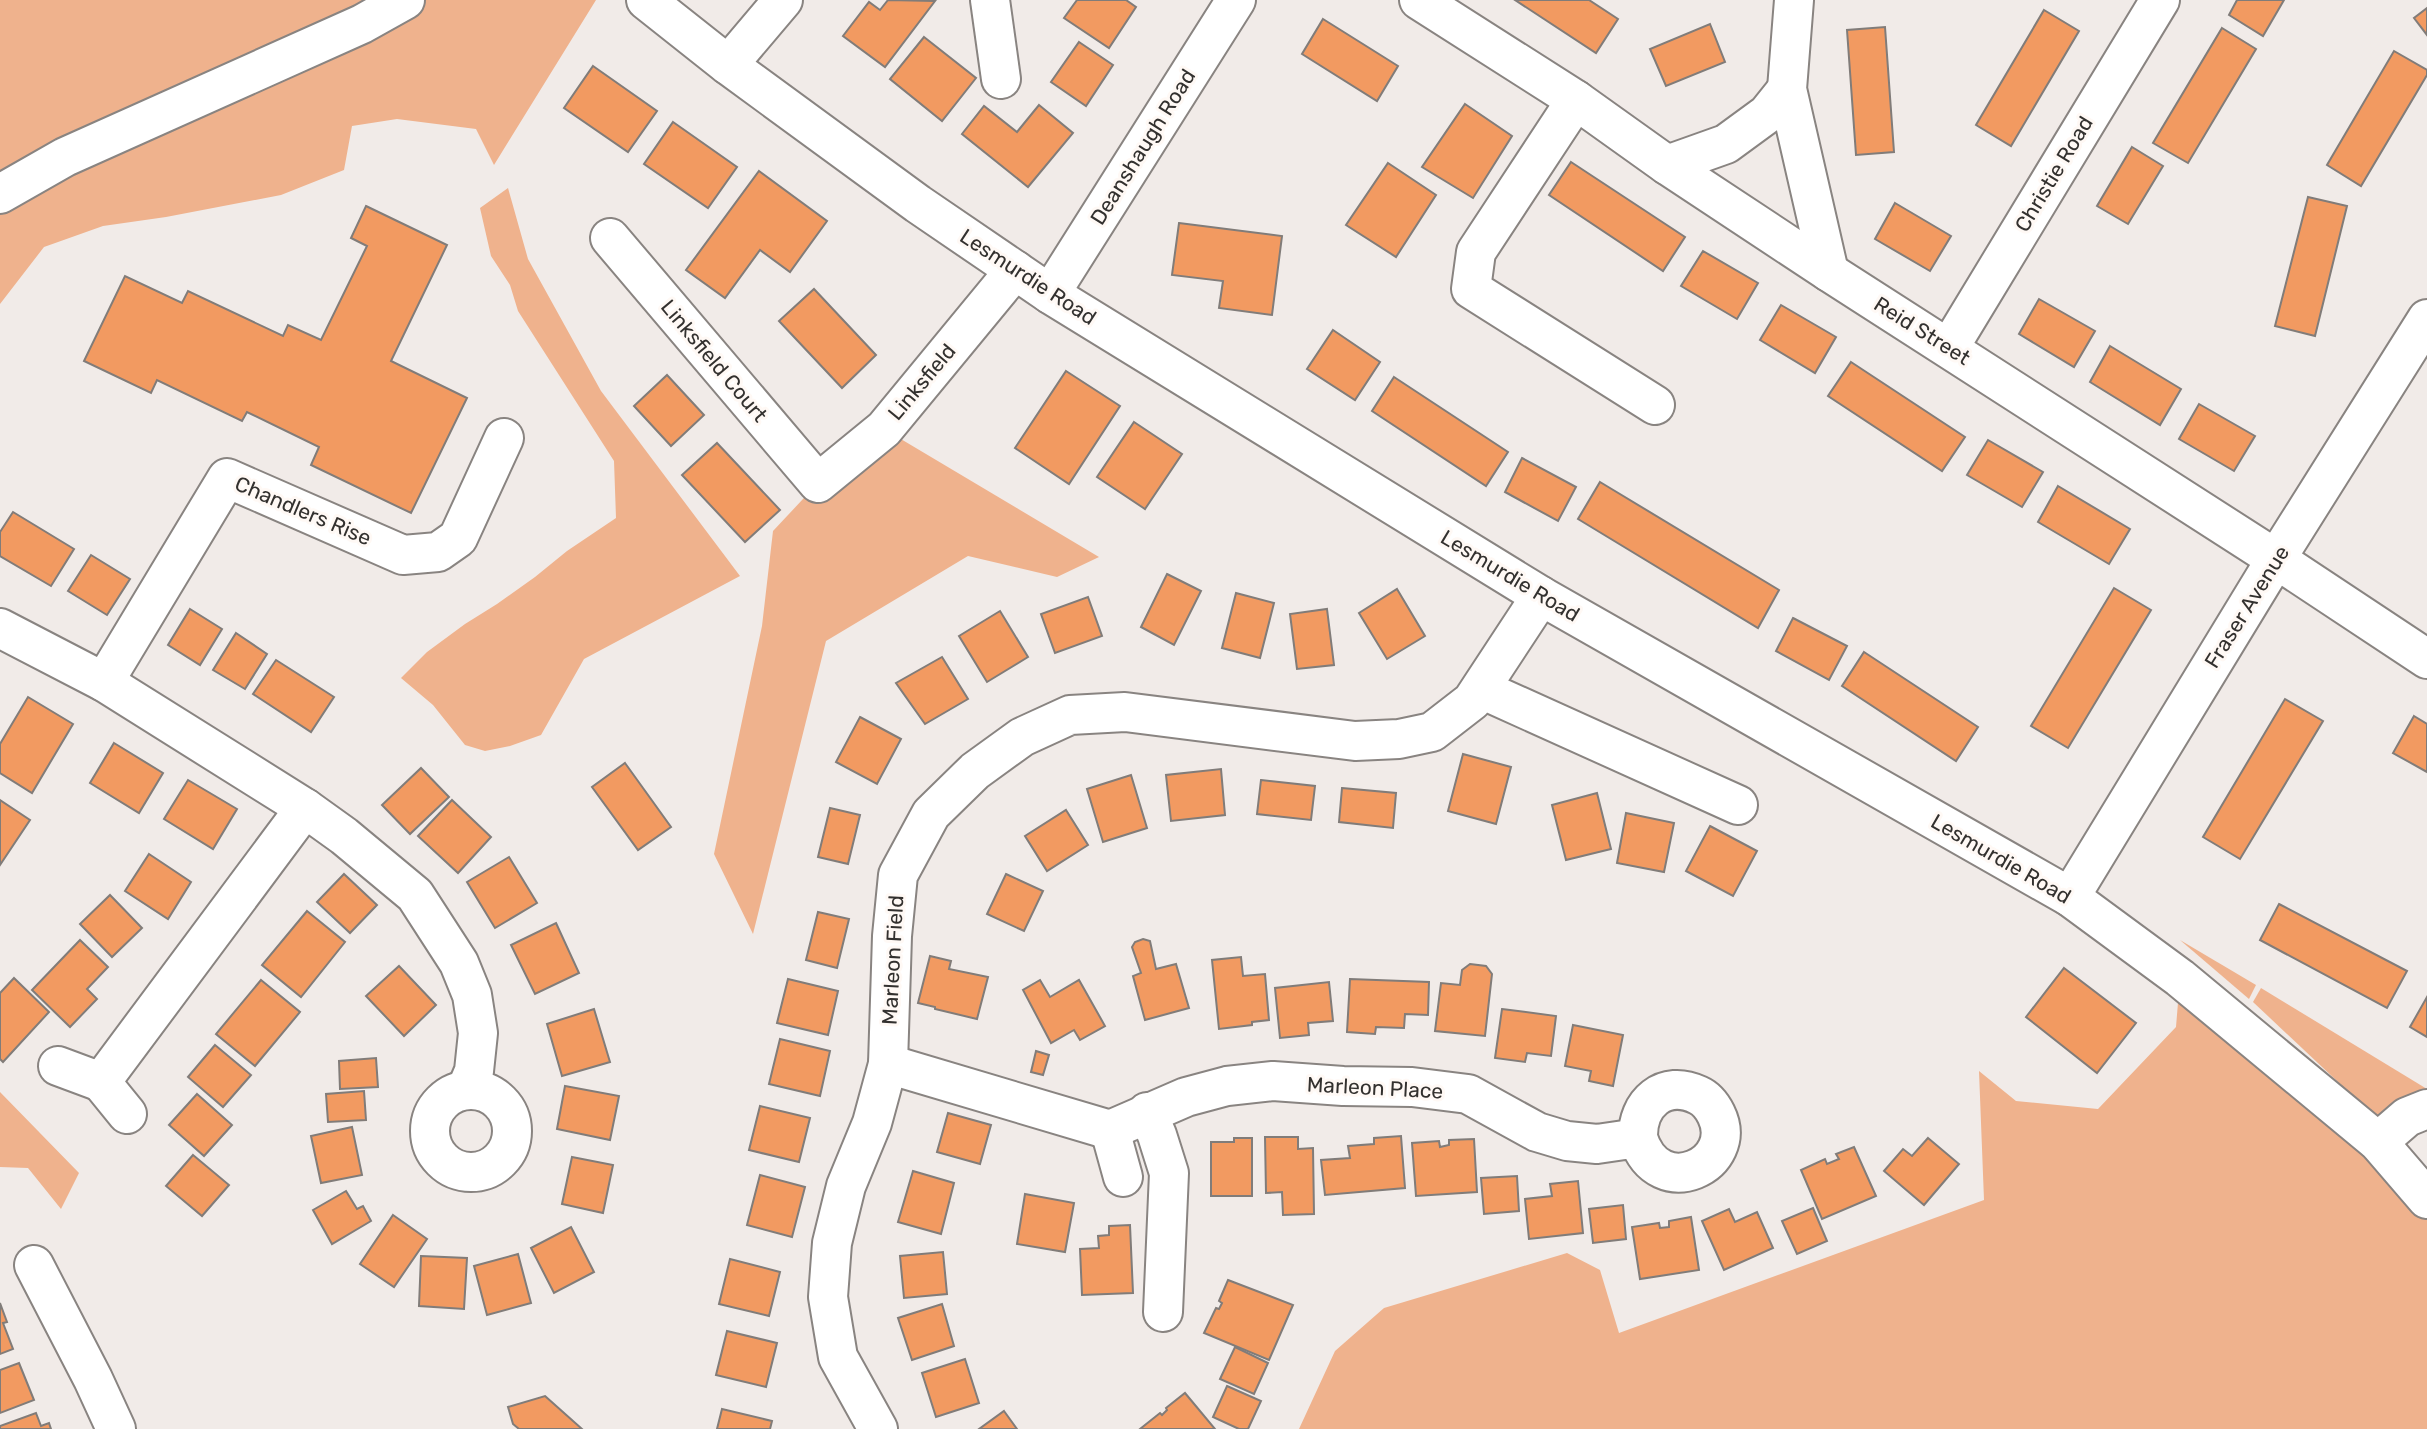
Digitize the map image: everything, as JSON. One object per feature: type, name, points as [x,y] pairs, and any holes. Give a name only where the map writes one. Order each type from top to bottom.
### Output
[{"type":"street","points":[[0,194],[65,158],[362,24],[405,0]]},
{"type":"street","name":"Lesmurdie Road","points":[[646,0],[728,65],[918,204],[1050,294],[1541,596],[2070,897],[2180,978],[2378,1142],[2427,1199]]},
{"type":"street","points":[[728,65],[783,0]]},
{"type":"street","points":[[990,0],[1001,79]]},
{"type":"street","name":"Deanshaugh Road","points":[[1050,294],[1236,0]]},
{"type":"street","name":"Reid Street","points":[[1419,0],[1576,100],[1667,165],[1829,272],[2427,659]]},
{"type":"street","points":[[1794,0],[1787,89],[1829,272]]},
{"type":"street","name":"Christie Road","points":[[1949,348],[2160,0]]},
{"type":"street","points":[[1667,165],[1726,144],[1767,114],[1787,89]]},
{"type":"street","points":[[1576,100],[1476,252],[1471,289],[1655,405]]},
{"type":"street","name":"Linksfield Court","points":[[610,238],[818,483]]},
{"type":"street","name":"Linksfield","points":[[818,483],[884,429],[1015,270]]},
{"type":"street","name":"Fraser Avenue","points":[[2070,897],[2276,559],[2427,319]]},
{"type":"street","name":"Chandlers Rise","points":[[104,682],[227,478],[403,555],[438,552],[458,538],[505,438]]},
{"type":"street","name":"Marleon Field","points":[[878,1429],[838,1357],[828,1297],[832,1243],[843,1198],[872,1122],[888,1064],[892,936],[898,875],[931,814],[975,771],[1022,737],[1070,715],[1125,712],[1355,741],[1398,739],[1432,732],[1472,701],[1541,596]]},
{"type":"street","points":[[1,631],[104,682],[305,808],[344,836],[415,895],[459,963],[472,995],[478,1033],[474,1071],[466,1090]]},
{"type":"street","points":[[1480,689],[1738,805]]},
{"type":"street","points":[[101,1082],[305,808]]},
{"type":"street","points":[[888,1064],[1110,1130],[1123,1177]]},
{"type":"street","points":[[58,1066],[101,1082],[127,1114]]},
{"type":"street","name":"Marleon Place","points":[[1110,1130],[1186,1097],[1227,1086],[1273,1082],[1412,1087],[1468,1094],[1537,1132],[1567,1140],[1597,1144],[1637,1138]]},
{"type":"street","points":[[2378,1142],[2407,1117],[2427,1109]]},
{"type":"street","points":[[1147,1112],[1169,1173],[1163,1312]]},
{"type":"street","points":[[34,1265],[116,1429]]},
{"type":"shaded area","points":[[0,0],[596,0],[494,165],[476,129],[397,119],[352,126],[344,170],[281,195],[103,226],[44,247],[0,304]]},
{"type":"shaded area","points":[[508,188],[528,259],[601,391],[740,576],[584,659],[541,735],[485,751],[465,745],[433,705],[401,678],[427,652],[616,518],[614,461],[518,311],[510,285],[491,256],[480,208]]},
{"type":"shaded area","points":[[884,429],[1099,557],[1057,577],[968,556],[826,641],[753,934],[714,854],[762,626],[773,531],[818,483]]},
{"type":"shaded area","points":[[2180,940],[2256,985],[2249,999]]},
{"type":"shaded area","points":[[2180,978],[2427,1199],[2427,1429],[1299,1429],[1335,1351],[1384,1308],[1567,1253],[1600,1270],[1619,1333],[1984,1200],[1979,1071],[2016,1101],[2098,1109],[2176,1027]]},
{"type":"shaded area","points":[[2261,988],[2427,1089],[2427,1094],[2385,1116],[2371,1113],[2253,1002]]},
{"type":"shaded area","points":[[0,1092],[79,1173],[61,1209],[28,1168],[0,1167]]},
{"type":"building","points":[[888,0],[935,1],[885,67],[843,36],[869,2],[880,10]]},
{"type":"building","points":[[1077,0],[1126,0],[1136,7],[1109,48],[1064,18]]},
{"type":"building","points":[[1515,0],[1589,0],[1618,19],[1596,53]]},
{"type":"building","points":[[2237,0],[2284,0],[2263,36],[2229,15]]},
{"type":"building","points":[[2427,8],[2427,35],[2414,18]]},
{"type":"building","points":[[2044,10],[2079,31],[2011,146],[1976,125]]},
{"type":"building","points":[[1323,19],[1398,66],[1377,101],[1302,54]]},
{"type":"building","points":[[1710,24],[1725,62],[1666,86],[1650,49]]},
{"type":"building","points":[[1885,27],[1894,152],[1856,155],[1847,30]]},
{"type":"building","points":[[2222,28],[2256,49],[2188,163],[2153,143]]},
{"type":"building","points":[[924,37],[976,78],[942,121],[890,79]]},
{"type":"building","points":[[1079,42],[1113,65],[1086,106],[1051,82]]},
{"type":"building","points":[[2394,51],[2427,70],[2427,75],[2361,186],[2327,165]]},
{"type":"building","points":[[593,66],[657,111],[628,152],[564,108]]},
{"type":"building","points":[[1465,104],[1512,136],[1473,198],[1422,167]]},
{"type":"building","points":[[1039,105],[1073,133],[1028,187],[962,134],[984,106],[1017,132]]},
{"type":"building","points":[[673,122],[737,167],[708,208],[644,164]]},
{"type":"building","points":[[2132,147],[2163,166],[2128,224],[2097,206]]},
{"type":"building","points":[[1571,162],[1685,237],[1663,271],[1549,195]]},
{"type":"building","points":[[1388,163],[1436,195],[1396,257],[1346,225]]},
{"type":"building","points":[[759,171],[827,221],[790,272],[760,250],[725,298],[686,270]]},
{"type":"building","points":[[2308,197],[2347,206],[2315,336],[2275,326]]},
{"type":"building","points":[[1895,203],[1951,236],[1930,271],[1875,239]]},
{"type":"building","points":[[366,206],[447,245],[391,361],[467,398],[411,513],[311,465],[319,447],[247,412],[242,421],[157,380],[151,393],[84,361],[125,276],[182,303],[188,291],[283,336],[288,325],[321,340],[367,246],[351,238]]},
{"type":"building","points":[[1179,223],[1282,236],[1272,315],[1219,308],[1223,281],[1172,275]]},
{"type":"building","points":[[1703,251],[1758,283],[1737,319],[1681,286]]},
{"type":"building","points":[[814,289],[876,355],[842,388],[779,321]]},
{"type":"building","points":[[2039,299],[2095,331],[2074,367],[2019,334]]},
{"type":"building","points":[[1781,305],[1836,337],[1815,373],[1760,340]]},
{"type":"building","points":[[1333,330],[1380,362],[1355,400],[1307,369]]},
{"type":"building","points":[[2110,346],[2181,389],[2160,425],[2090,382]]},
{"type":"building","points":[[1851,362],[1965,437],[1942,471],[1828,396]]},
{"type":"building","points":[[1066,371],[1120,406],[1069,484],[1015,448]]},
{"type":"building","points":[[667,375],[704,415],[671,446],[634,406]]},
{"type":"building","points":[[1394,377],[1508,452],[1486,486],[1372,411]]},
{"type":"building","points":[[2199,404],[2255,436],[2234,471],[2179,439]]},
{"type":"building","points":[[1134,422],[1182,454],[1145,509],[1097,477]]},
{"type":"building","points":[[1988,440],[2043,472],[2022,507],[1967,475]]},
{"type":"building","points":[[717,443],[780,510],[745,542],[682,475]]},
{"type":"building","points":[[1522,458],[1576,487],[1558,521],[1505,492]]},
{"type":"building","points":[[1600,482],[1779,590],[1758,628],[1578,519]]},
{"type":"building","points":[[2058,486],[2130,529],[2109,564],[2038,522]]},
{"type":"building","points":[[13,512],[74,549],[51,586],[0,556],[0,532]]},
{"type":"building","points":[[91,555],[130,579],[107,615],[68,591]]},
{"type":"building","points":[[1167,574],[1201,591],[1174,645],[1141,627]]},
{"type":"building","points":[[2114,588],[2151,610],[2068,748],[2031,726]]},
{"type":"building","points":[[1397,589],[1425,636],[1387,659],[1359,613]]},
{"type":"building","points":[[1236,593],[1274,603],[1260,658],[1222,648]]},
{"type":"building","points":[[1088,597],[1102,636],[1055,653],[1041,614]]},
{"type":"building","points":[[190,609],[222,629],[200,665],[168,645]]},
{"type":"building","points":[[1327,609],[1334,665],[1297,669],[1290,614]]},
{"type":"building","points":[[1000,611],[1028,657],[987,682],[959,636]]},
{"type":"building","points":[[1793,618],[1847,646],[1829,680],[1776,651]]},
{"type":"building","points":[[236,633],[267,654],[245,689],[213,670]]},
{"type":"building","points":[[1864,652],[1978,727],[1956,761],[1842,686]]},
{"type":"building","points":[[942,657],[968,699],[925,724],[896,683]]},
{"type":"building","points":[[276,660],[334,697],[311,732],[253,694]]},
{"type":"building","points":[[28,697],[73,724],[32,793],[0,773],[0,744]]},
{"type":"building","points":[[2285,699],[2323,721],[2240,859],[2203,837]]},
{"type":"building","points":[[2414,716],[2427,724],[2427,772],[2393,753]]},
{"type":"building","points":[[860,717],[901,739],[877,784],[836,762]]},
{"type":"building","points":[[114,743],[163,773],[139,813],[90,783]]},
{"type":"building","points":[[1463,754],[1511,767],[1496,824],[1448,811]]},
{"type":"building","points":[[625,763],[671,827],[638,850],[592,787]]},
{"type":"building","points":[[421,768],[449,797],[410,834],[382,805]]},
{"type":"building","points":[[1221,769],[1225,815],[1171,821],[1166,775]]},
{"type":"building","points":[[1131,775],[1147,828],[1103,842],[1087,789]]},
{"type":"building","points":[[188,780],[237,809],[213,849],[164,819]]},
{"type":"building","points":[[1261,780],[1315,786],[1311,820],[1257,814]]},
{"type":"building","points":[[1342,788],[1396,793],[1393,828],[1339,822]]},
{"type":"building","points":[[1597,793],[1611,849],[1566,860],[1552,805]]},
{"type":"building","points":[[0,800],[30,820],[0,865]]},
{"type":"building","points":[[452,800],[491,837],[458,873],[418,836]]},
{"type":"building","points":[[830,808],[860,815],[848,864],[818,857]]},
{"type":"building","points":[[1066,810],[1088,845],[1047,871],[1025,836]]},
{"type":"building","points":[[1626,813],[1674,823],[1664,872],[1617,863]]},
{"type":"building","points":[[1710,826],[1757,851],[1733,896],[1686,871]]},
{"type":"building","points":[[149,854],[191,882],[168,919],[125,891]]},
{"type":"building","points":[[509,857],[537,903],[495,928],[467,882]]},
{"type":"building","points":[[344,874],[377,905],[350,933],[317,902]]},
{"type":"building","points":[[1006,874],[1043,891],[1024,931],[987,914]]},
{"type":"building","points":[[110,895],[142,928],[112,957],[80,924]]},
{"type":"building","points":[[2279,904],[2407,971],[2387,1008],[2260,940]]},
{"type":"building","points":[[307,911],[345,942],[301,997],[262,965]]},
{"type":"building","points":[[818,912],[849,919],[837,968],[806,960]]},
{"type":"building","points":[[556,923],[579,973],[535,994],[511,945]]},
{"type":"building","points":[[1143,939],[1150,941],[1156,969],[1176,964],[1189,1008],[1145,1020],[1133,976],[1141,973],[1132,947],[1135,942]]},
{"type":"building","points":[[80,940],[108,967],[87,989],[97,999],[70,1027],[32,990]]},
{"type":"building","points":[[930,956],[951,961],[949,969],[988,977],[977,1019],[918,1003]]},
{"type":"building","points":[[1241,957],[1243,976],[1265,974],[1269,1020],[1219,1029],[1212,960]]},
{"type":"building","points":[[1470,964],[1486,966],[1492,974],[1485,1036],[1435,1031],[1441,983],[1460,985],[1462,970]]},
{"type":"building","points":[[399,966],[436,1005],[404,1036],[366,996]]},
{"type":"building","points":[[2064,968],[2136,1023],[2097,1073],[2026,1017]]},
{"type":"building","points":[[14,978],[49,1012],[3,1062],[0,1059],[0,993]]},
{"type":"building","points":[[788,979],[838,991],[828,1035],[777,1023]]},
{"type":"building","points":[[1350,979],[1429,982],[1428,1015],[1405,1014],[1404,1028],[1376,1027],[1375,1034],[1347,1032]]},
{"type":"building","points":[[261,980],[300,1012],[255,1066],[216,1034]]},
{"type":"building","points":[[1040,980],[1050,997],[1079,980],[1105,1026],[1080,1040],[1074,1030],[1051,1043],[1023,990]]},
{"type":"building","points":[[1329,982],[1333,1021],[1308,1023],[1309,1035],[1280,1038],[1275,988]]},
{"type":"building","points":[[2427,997],[2427,1037],[2410,1027]]},
{"type":"building","points":[[594,1009],[610,1062],[562,1076],[547,1024]]},
{"type":"building","points":[[1502,1009],[1556,1016],[1551,1056],[1527,1053],[1525,1062],[1495,1058]]},
{"type":"building","points":[[1573,1025],[1623,1035],[1613,1086],[1589,1081],[1591,1071],[1565,1066]]},
{"type":"building","points":[[780,1039],[830,1051],[820,1096],[769,1084]]},
{"type":"building","points":[[215,1045],[251,1075],[223,1107],[188,1077]]},
{"type":"building","points":[[1036,1051],[1049,1055],[1043,1075],[1031,1072]]},
{"type":"building","points":[[376,1058],[378,1087],[340,1089],[339,1061]]},
{"type":"building","points":[[565,1086],[619,1096],[610,1140],[557,1129]]},
{"type":"building","points":[[364,1091],[366,1120],[328,1122],[326,1094]]},
{"type":"building","points":[[197,1094],[232,1125],[204,1156],[169,1125]]},
{"type":"building","points":[[760,1106],[810,1118],[799,1162],[749,1150]]},
{"type":"building","points":[[948,1113],[991,1125],[980,1164],[937,1152]]},
{"type":"building","points":[[352,1127],[362,1175],[321,1183],[311,1136]]},
{"type":"building","points":[[1401,1136],[1405,1188],[1325,1195],[1321,1160],[1350,1158],[1348,1146],[1374,1144],[1374,1138]]},
{"type":"building","points":[[1265,1137],[1298,1137],[1298,1149],[1313,1148],[1314,1214],[1283,1215],[1282,1192],[1266,1193]]},
{"type":"building","points":[[1234,1138],[1252,1138],[1252,1196],[1211,1196],[1211,1142],[1234,1142]]},
{"type":"building","points":[[1928,1138],[1959,1164],[1924,1205],[1884,1171],[1903,1149],[1912,1156]]},
{"type":"building","points":[[1474,1139],[1477,1192],[1416,1196],[1412,1143],[1439,1141],[1440,1147],[1449,1145],[1449,1140]]},
{"type":"building","points":[[1854,1147],[1876,1196],[1822,1219],[1801,1170],[1825,1159],[1827,1164],[1839,1159],[1836,1154]]},
{"type":"building","points":[[193,1155],[229,1185],[202,1216],[166,1186]]},
{"type":"building","points":[[572,1157],[613,1165],[603,1213],[562,1204]]},
{"type":"building","points":[[913,1171],[954,1183],[941,1234],[898,1222]]},
{"type":"building","points":[[760,1175],[805,1187],[792,1237],[747,1225]]},
{"type":"building","points":[[1517,1176],[1519,1211],[1484,1214],[1481,1178]]},
{"type":"building","points":[[1578,1181],[1583,1233],[1529,1239],[1525,1199],[1552,1196],[1550,1184]]},
{"type":"building","points":[[346,1191],[357,1209],[363,1206],[371,1221],[332,1244],[313,1210]]},
{"type":"building","points":[[1025,1194],[1074,1203],[1065,1252],[1017,1244]]},
{"type":"building","points":[[1623,1205],[1626,1239],[1593,1243],[1589,1209]]},
{"type":"building","points":[[1813,1208],[1827,1241],[1797,1254],[1782,1221]]},
{"type":"building","points":[[1729,1209],[1735,1222],[1757,1212],[1773,1248],[1724,1270],[1702,1221]]},
{"type":"building","points":[[393,1215],[427,1239],[394,1287],[360,1264]]},
{"type":"building","points":[[1691,1217],[1699,1270],[1640,1279],[1632,1227],[1659,1223],[1660,1228],[1669,1227],[1669,1221]]},
{"type":"building","points":[[1130,1225],[1133,1293],[1082,1295],[1080,1249],[1099,1248],[1098,1236],[1109,1235],[1109,1226]]},
{"type":"building","points":[[571,1227],[594,1272],[554,1293],[531,1248]]},
{"type":"building","points":[[943,1252],[947,1294],[904,1298],[900,1256]]},
{"type":"building","points":[[518,1254],[531,1303],[487,1315],[474,1266]]},
{"type":"building","points":[[421,1256],[467,1258],[464,1309],[419,1306]]},
{"type":"building","points":[[730,1259],[780,1272],[769,1316],[719,1304]]},
{"type":"building","points":[[1228,1280],[1293,1305],[1269,1360],[1204,1333],[1216,1308],[1219,1309],[1222,1303],[1219,1301]]},
{"type":"building","points":[[0,1303],[7,1322],[3,1323],[13,1349],[0,1354]]},
{"type":"building","points":[[942,1304],[954,1346],[912,1360],[898,1318]]},
{"type":"building","points":[[727,1331],[777,1343],[766,1387],[716,1375]]},
{"type":"building","points":[[1235,1347],[1268,1363],[1254,1394],[1220,1379]]},
{"type":"building","points":[[965,1359],[979,1403],[936,1417],[922,1373]]},
{"type":"building","points":[[19,1363],[34,1400],[0,1413],[0,1370]]},
{"type":"building","points":[[1227,1386],[1261,1401],[1248,1429],[1239,1429],[1213,1417]]},
{"type":"building","points":[[1185,1393],[1215,1429],[1140,1429],[1160,1413],[1162,1415],[1166,1408]]},
{"type":"building","points":[[545,1396],[582,1429],[519,1429],[513,1424],[508,1407]]},
{"type":"building","points":[[722,1409],[772,1421],[770,1429],[717,1429]]},
{"type":"building","points":[[1004,1411],[1017,1429],[979,1429]]},
{"type":"building","points":[[36,1413],[41,1426],[49,1423],[51,1429],[0,1429],[0,1426]]}]
